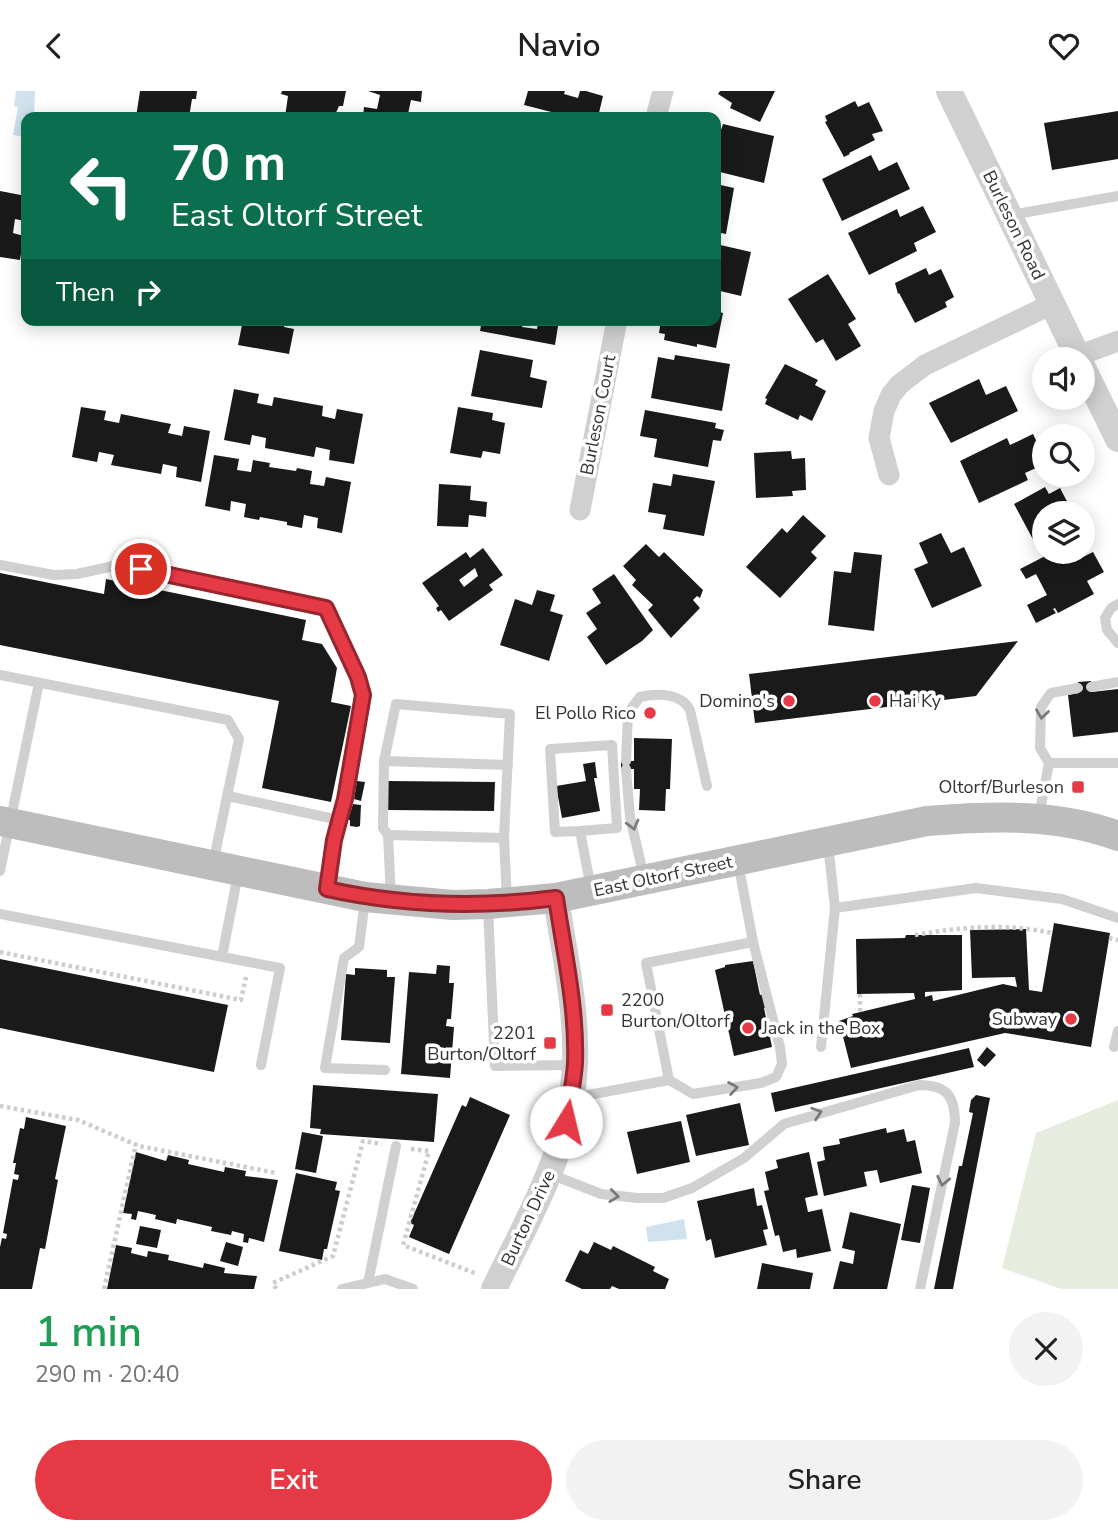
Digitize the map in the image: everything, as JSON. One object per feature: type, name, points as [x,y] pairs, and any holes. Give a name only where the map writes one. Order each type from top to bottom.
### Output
[{"type":"main road","name":"East Oltorf Street","points":[[5,822],[378,899],[453,905],[556,898],[927,821],[987,817],[1038,819],[1097,828],[1118,836]]},
{"type":"street","points":[[657,112],[663,91]]},
{"type":"street","name":"Burleson Road","points":[[949,91],[1073,347]]},
{"type":"street","points":[[889,475],[878,438],[884,411],[901,384],[925,365],[1052,304]]},
{"type":"street","name":"Burleson Court","points":[[580,510],[616,326]]},
{"type":"street","points":[[1095,353],[1118,341]]},
{"type":"street","name":"Burleson Road","points":[[1095,392],[1118,439]]},
{"type":"street","name":"Burton Drive","points":[[494,1289],[550,1174],[570,1099],[575,1065],[573,1014],[556,898]]},
{"type":"lane","points":[[1010,215],[1118,195]]},
{"type":"lane","points":[[0,565],[54,575],[77,574],[118,565],[326,608],[358,677],[363,695],[327,889]]},
{"type":"lane","points":[[1118,604],[1111,608],[1105,618],[1107,630],[1118,643]]},
{"type":"lane","points":[[0,675],[228,720],[239,739],[228,796],[222,957]]},
{"type":"lane","points":[[1091,687],[1118,682]]},
{"type":"lane","points":[[0,871],[5,822],[39,683]]},
{"type":"lane","points":[[1038,819],[1049,763],[1041,748],[1041,707],[1051,693],[1079,688]]},
{"type":"lane","points":[[645,879],[630,817],[626,765],[628,713],[640,697],[666,694],[686,703],[690,710],[707,786]]},
{"type":"lane","points":[[384,1070],[325,1068],[344,958],[359,947],[378,899],[388,835],[383,828],[384,761],[396,704],[510,714],[498,904],[495,1066],[575,1065]]},
{"type":"lane","points":[[612,745],[617,828],[580,831],[555,832],[550,749],[612,745]]},
{"type":"lane","points":[[384,761],[508,765]]},
{"type":"lane","points":[[1049,763],[1118,763]]},
{"type":"lane","points":[[228,796],[339,820]]},
{"type":"lane","points":[[580,831],[591,890]]},
{"type":"lane","points":[[388,835],[504,838]]},
{"type":"lane","points":[[821,1047],[835,908],[828,842]]},
{"type":"lane","points":[[570,1099],[669,1080],[693,1094],[761,1083],[776,1077],[782,1064],[780,1047],[753,942],[737,860]]},
{"type":"lane","points":[[835,908],[976,888],[1062,899],[1118,918]]},
{"type":"lane","points":[[0,914],[281,968],[261,1065]]},
{"type":"lane","points":[[669,1080],[646,963],[753,942]]},
{"type":"lane","points":[[1114,1047],[1118,1031]]},
{"type":"lane","points":[[550,1174],[601,1194],[663,1198],[692,1188],[744,1159],[783,1124],[919,1085],[935,1085],[951,1097],[955,1123],[920,1289]]},
{"type":"lane","points":[[368,1283],[396,1146]]},
{"type":"lane","points":[[342,1289],[385,1279],[413,1289]]},
{"type":"path","points":[[915,935],[968,928],[1026,927],[1052,933]]},
{"type":"path","points":[[1109,938],[1118,940]]},
{"type":"path","points":[[0,952],[241,1000],[249,962]]},
{"type":"path","points":[[860,994],[860,1012]]},
{"type":"path","points":[[0,1106],[78,1121],[136,1144],[276,1173]]},
{"type":"path","points":[[104,1289],[136,1144]]},
{"type":"shaded area","points":[[1118,1100],[1118,1289],[1061,1289],[1002,1268],[1036,1133]]},
{"type":"water","points":[[16,91],[35,91],[34,112],[21,112],[21,136],[13,135],[18,107],[14,106]]},
{"type":"water","points":[[684,1219],[687,1239],[648,1242],[646,1227]]},
{"type":"building","points":[[140,91],[197,91],[196,99],[192,99],[190,112],[137,112]]},
{"type":"building","points":[[282,91],[346,91],[343,106],[339,106],[336,112],[286,112],[288,96],[281,94]]},
{"type":"building","points":[[368,91],[422,91],[421,102],[411,100],[408,112],[364,112],[364,107],[377,109],[380,95]]},
{"type":"building","points":[[528,91],[565,91],[564,94],[578,98],[580,91],[586,91],[603,96],[599,112],[551,112],[524,105]]},
{"type":"building","points":[[720,91],[775,91],[760,122],[730,108],[732,103],[718,94]]},
{"type":"building","points":[[855,101],[858,107],[869,102],[883,131],[872,134],[875,140],[844,157],[825,122],[825,116]]},
{"type":"building","points":[[1118,111],[1118,159],[1052,170],[1044,123]]},
{"type":"building","points":[[723,124],[774,136],[764,183],[721,172]]},
{"type":"building","points":[[871,155],[879,171],[897,162],[910,189],[842,221],[822,179]]},
{"type":"building","points":[[721,185],[734,188],[726,234],[721,233]]},
{"type":"building","points":[[0,191],[21,195],[21,220],[15,219],[13,233],[21,235],[21,254],[20,260],[0,257]]},
{"type":"building","points":[[923,206],[936,232],[914,243],[917,251],[869,275],[848,233],[897,209],[900,217]]},
{"type":"building","points":[[721,245],[751,252],[741,296],[721,291]]},
{"type":"building","points":[[926,268],[929,275],[941,269],[954,297],[945,302],[947,307],[915,323],[898,294],[895,283]]},
{"type":"building","points":[[828,274],[856,319],[848,324],[861,346],[836,361],[823,339],[816,343],[788,299]]},
{"type":"building","points":[[242,326],[284,326],[294,329],[289,354],[238,345]]},
{"type":"building","points":[[481,326],[522,326],[537,329],[538,326],[558,326],[555,345],[480,331]]},
{"type":"building","points":[[660,326],[720,326],[716,348],[664,340],[665,334],[659,333]]},
{"type":"building","points":[[480,350],[533,360],[530,377],[547,381],[542,408],[471,396]]},
{"type":"building","points":[[675,355],[730,364],[722,411],[651,398],[658,357],[674,360]]},
{"type":"building","points":[[785,364],[818,380],[815,385],[826,391],[812,421],[800,415],[798,420],[765,404],[765,398]]},
{"type":"building","points":[[979,379],[986,395],[1006,386],[1018,411],[951,443],[929,403]]},
{"type":"building","points":[[234,389],[259,394],[257,403],[272,406],[274,397],[323,406],[322,416],[335,419],[337,409],[363,414],[354,464],[329,460],[330,450],[316,447],[314,457],[265,448],[266,438],[252,435],[250,445],[224,440]]},
{"type":"building","points":[[81,407],[106,411],[104,420],[119,423],[121,414],[171,424],[168,433],[182,436],[184,426],[210,431],[201,482],[176,477],[177,467],[163,464],[161,474],[111,465],[114,455],[99,452],[97,462],[72,457]]},
{"type":"building","points":[[458,407],[493,413],[492,420],[505,423],[500,454],[483,451],[481,458],[450,453]]},
{"type":"building","points":[[645,410],[716,423],[715,428],[724,430],[721,441],[713,440],[708,467],[654,457],[657,439],[640,436]]},
{"type":"building","points":[[1032,434],[1032,470],[1025,473],[1028,480],[979,503],[960,461],[1007,438],[1010,445]]},
{"type":"building","points":[[791,451],[792,459],[805,458],[806,490],[792,491],[793,496],[756,498],[754,453]]},
{"type":"building","points":[[214,455],[239,459],[237,470],[251,472],[253,460],[270,463],[269,467],[312,471],[310,484],[324,486],[326,477],[351,482],[342,533],[317,528],[318,518],[304,515],[302,528],[287,525],[287,522],[244,517],[246,504],[231,501],[230,511],[205,506]]},
{"type":"building","points":[[673,474],[715,481],[704,536],[663,529],[666,515],[648,512],[653,483],[671,486]]},
{"type":"building","points":[[439,484],[471,486],[470,500],[487,502],[486,517],[469,515],[468,527],[437,526]]},
{"type":"building","points":[[1045,487],[1049,494],[1060,488],[1067,501],[1032,501],[1032,538],[1014,504]]},
{"type":"building","points":[[803,515],[826,536],[811,552],[817,558],[780,598],[746,567],[782,528],[787,533]]},
{"type":"building","points":[[941,533],[951,553],[964,547],[982,586],[932,608],[914,569],[928,563],[919,543]]},
{"type":"building","points":[[646,544],[659,557],[664,552],[703,590],[700,598],[697,596],[693,600],[700,608],[671,638],[648,610],[653,605],[632,585],[636,580],[623,566]]},
{"type":"building","points":[[483,548],[503,575],[489,585],[493,590],[449,621],[441,610],[438,612],[436,608],[439,606],[422,583],[466,552],[470,558]],"holes":[[[475,568],[478,576],[464,587],[459,580]]]},
{"type":"building","points":[[854,552],[882,555],[874,631],[828,625],[834,571],[851,573]]},
{"type":"building","points":[[1095,556],[1104,572],[1087,581],[1094,594],[1058,613],[1053,609],[1056,613],[1036,623],[1027,605],[1047,595],[1036,574],[1026,579],[1020,569],[1032,563],[1095,564]]},
{"type":"building","points":[[0,573],[104,594],[106,579],[306,620],[302,640],[322,644],[337,668],[331,702],[351,706],[331,802],[262,788],[279,701],[0,645]]},
{"type":"building","points":[[614,574],[653,630],[642,641],[606,665],[587,637],[597,629],[586,613],[601,603],[592,589]]},
{"type":"building","points":[[537,590],[555,595],[550,611],[563,615],[549,661],[500,645],[515,599],[532,605]]},
{"type":"building","points":[[1018,641],[976,696],[755,723],[749,674]]},
{"type":"building","points":[[1091,681],[1092,692],[1118,689],[1118,732],[1073,737],[1068,695],[1079,693],[1078,682]]},
{"type":"building","points":[[634,738],[672,739],[670,789],[666,789],[665,811],[639,810],[640,789],[634,789],[634,769],[621,769],[621,761],[634,761]]},
{"type":"building","points":[[595,762],[597,778],[594,778],[600,811],[562,818],[556,786],[586,781],[583,764]]},
{"type":"building","points":[[357,781],[365,782],[361,801],[354,799]]},
{"type":"building","points":[[388,781],[495,782],[494,811],[388,810]]},
{"type":"building","points":[[353,804],[361,805],[360,826],[357,827],[350,826],[348,820]]},
{"type":"building","points":[[1054,923],[1110,933],[1091,1047],[1005,1033],[851,1068],[839,1021],[853,1016],[852,1014],[915,999],[914,993],[857,994],[856,939],[905,938],[906,935],[962,935],[962,990],[925,992],[925,997],[932,995],[933,1001],[1003,984],[1017,987],[1015,977],[972,978],[970,930],[1026,929],[1029,990],[1042,992]]},
{"type":"building","points":[[0,959],[228,1005],[214,1072],[0,1028]]},
{"type":"building","name":"Jack in the Box","points":[[753,961],[760,995],[766,993],[769,1006],[764,1008],[772,1047],[734,1056],[715,970],[725,965]]},
{"type":"building","points":[[437,965],[450,966],[449,983],[454,983],[451,1019],[447,1019],[446,1026],[454,1027],[450,1078],[401,1074],[409,972],[436,974]]},
{"type":"building","points":[[355,968],[387,970],[387,977],[395,977],[390,1043],[341,1040],[346,974],[355,975]]},
{"type":"building","points":[[987,1047],[996,1055],[985,1067],[977,1060]]},
{"type":"building","points":[[969,1048],[974,1067],[775,1112],[771,1093]]},
{"type":"building","points":[[313,1085],[438,1094],[434,1142],[320,1134],[321,1129],[310,1128]]},
{"type":"building","points":[[976,1095],[990,1098],[953,1289],[934,1289],[959,1166],[962,1166],[973,1113],[969,1112],[971,1100]]},
{"type":"building","points":[[470,1097],[510,1115],[449,1254],[409,1237],[414,1225],[410,1223],[462,1105],[466,1107]]},
{"type":"building","points":[[740,1103],[749,1145],[696,1156],[686,1115]]},
{"type":"building","points":[[26,1117],[66,1126],[55,1179],[58,1180],[45,1249],[40,1248],[32,1289],[0,1289],[0,1247],[2,1238],[6,1239],[7,1234],[3,1233],[13,1179],[18,1180],[19,1175],[14,1174],[16,1163],[13,1163],[20,1128],[24,1129]]},
{"type":"building","points":[[681,1121],[690,1162],[637,1174],[627,1132]]},
{"type":"building","points":[[886,1128],[887,1133],[904,1129],[907,1142],[915,1140],[922,1173],[880,1183],[877,1170],[864,1172],[867,1186],[824,1196],[817,1162],[825,1160],[823,1147],[840,1144],[839,1139]]},
{"type":"building","points":[[302,1132],[323,1136],[316,1173],[295,1169]]},
{"type":"building","points":[[136,1152],[166,1161],[168,1155],[189,1160],[188,1164],[224,1172],[225,1167],[246,1171],[245,1176],[278,1180],[264,1242],[249,1238],[248,1243],[243,1242],[244,1234],[232,1231],[231,1235],[211,1231],[212,1227],[177,1219],[176,1224],[138,1211],[136,1220],[131,1219],[132,1214],[123,1213]]},
{"type":"building","points":[[809,1152],[818,1195],[805,1198],[808,1212],[822,1209],[831,1251],[797,1258],[796,1249],[783,1252],[779,1235],[775,1236],[764,1191],[769,1190],[765,1172],[778,1168],[776,1160]]},
{"type":"building","points":[[296,1173],[337,1182],[335,1190],[340,1191],[322,1260],[279,1251]]},
{"type":"building","points":[[912,1185],[930,1188],[920,1243],[901,1240]]},
{"type":"building","points":[[754,1188],[757,1206],[762,1205],[768,1229],[763,1230],[767,1245],[715,1258],[711,1239],[706,1241],[697,1201]]},
{"type":"building","points":[[850,1212],[901,1224],[887,1289],[833,1289],[840,1261],[853,1264],[855,1251],[842,1248]]},
{"type":"building","points":[[140,1226],[161,1230],[157,1248],[136,1244]]},
{"type":"building","points":[[226,1242],[243,1247],[238,1266],[220,1261]]},
{"type":"building","points":[[594,1242],[611,1250],[613,1246],[655,1267],[653,1271],[669,1279],[665,1289],[619,1289],[612,1286],[610,1289],[582,1289],[565,1281],[580,1250],[588,1254]]},
{"type":"building","points":[[116,1245],[132,1248],[131,1253],[147,1257],[148,1251],[169,1255],[168,1260],[203,1268],[204,1263],[225,1268],[224,1273],[257,1276],[254,1289],[107,1289]]},
{"type":"building","points":[[762,1263],[813,1273],[810,1289],[757,1289]]},
{"type":"place","name":"Domino's","points":[[789,701]]},
{"type":"place","name":"Hai Ky","points":[[875,701]]},
{"type":"place","name":"El Pollo Rico","points":[[650,713]]},
{"type":"place","name":"Oltorf/Burleson","points":[[1078,787]]},
{"type":"place","name":"2200 Burton/Oltorf","points":[[607,1010]]},
{"type":"place","name":"Subway","points":[[1071,1019]]},
{"type":"place","name":"Jack in the Box","points":[[748,1028]]},
{"type":"place","name":"2201 Burton/Oltorf","points":[[550,1043]]},
{"type":"route","points":[[141,569],[326,608],[358,677],[363,695],[327,889],[365,897],[453,905],[556,898],[575,1042],[575,1065],[566,1122]]}]
